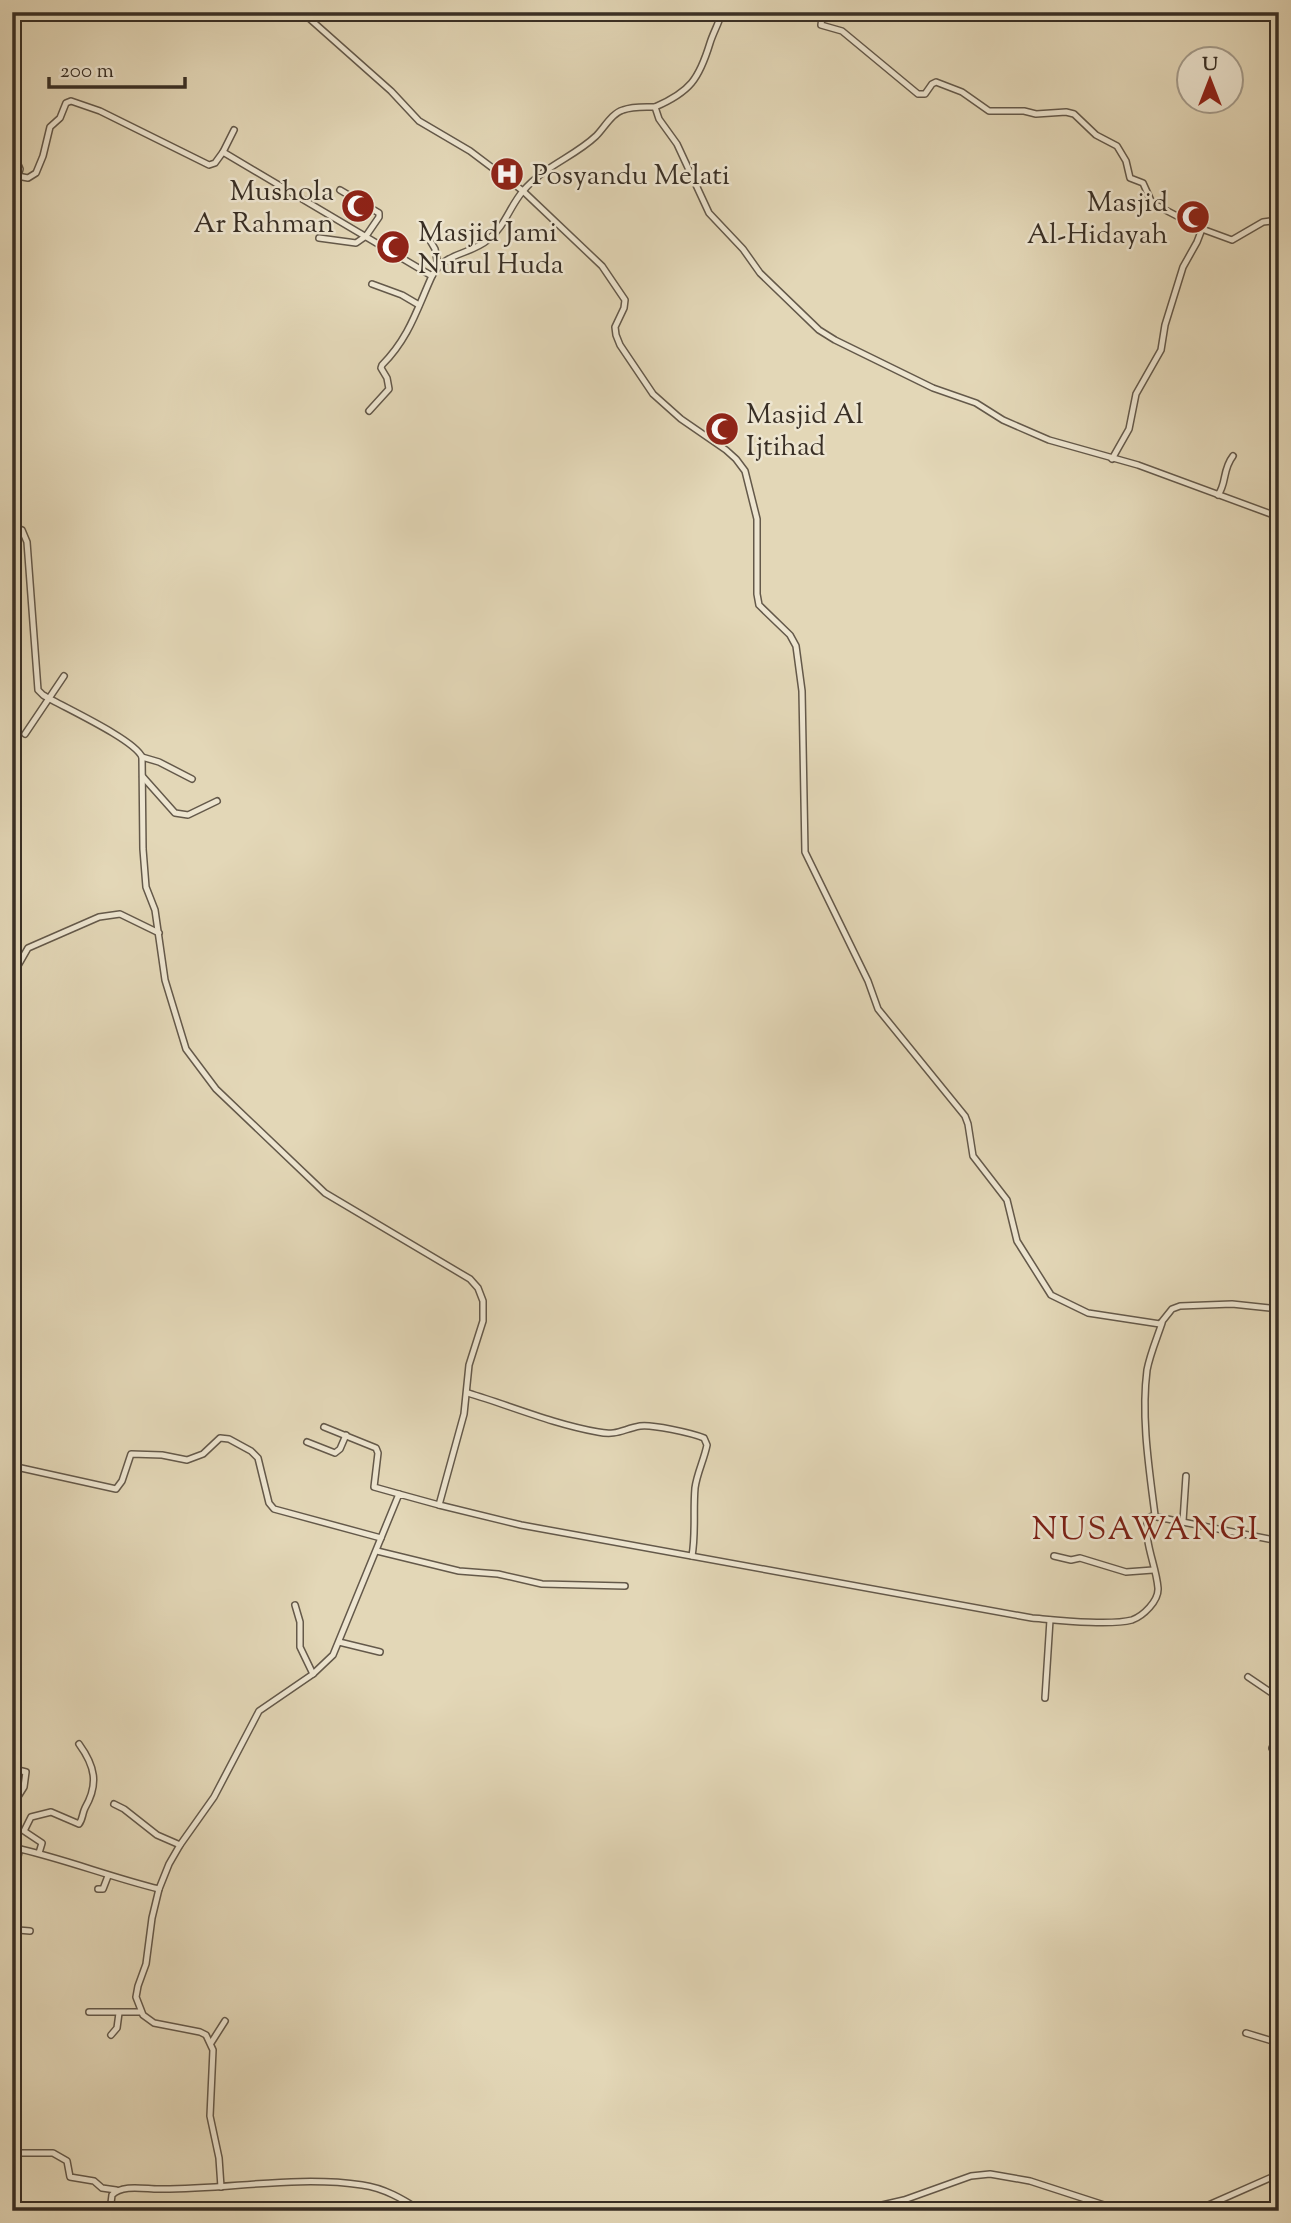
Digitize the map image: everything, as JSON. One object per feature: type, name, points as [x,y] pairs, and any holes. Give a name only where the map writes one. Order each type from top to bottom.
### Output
[{"type":"street","points":[[302,12],[391,91],[419,121],[470,151],[523,191],[602,266],[623,296],[625,304],[615,325],[616,335],[653,394],[681,419],[726,450],[744,471],[757,519],[759,605],[790,635],[796,646],[802,706],[805,852],[860,963],[882,1015],[965,1116],[973,1156],[1007,1200],[1017,1241],[1051,1295],[1088,1313],[1130,1321],[1162,1323]]},
{"type":"street","points":[[369,411],[389,389],[382,365],[400,345],[411,326],[438,266],[448,258],[479,247],[492,237],[523,191],[542,172],[594,138],[621,110],[655,107],[672,100],[695,80],[705,62],[722,12]]},
{"type":"street","points":[[818,12],[822,16],[821,25],[842,31],[918,94],[925,94],[936,82],[962,92],[989,111],[1024,111],[1036,114],[1066,112],[1077,116],[1096,135],[1117,146],[1126,161],[1130,178],[1143,183],[1152,203],[1202,229],[1232,240],[1263,222],[1279,220]]},
{"type":"street","points":[[16,176],[28,178],[36,173],[50,127],[60,118],[69,101],[100,111],[209,165],[215,163],[223,152],[234,130]]},
{"type":"street","points":[[655,107],[659,119],[677,144],[709,213],[743,249],[760,273],[819,330],[891,368],[976,404],[1049,440],[1138,466],[1279,517]]},
{"type":"street","points":[[12,136],[14,155],[19,166],[12,197]]},
{"type":"street","points":[[223,152],[432,276]]},
{"type":"street","points":[[319,238],[352,243],[360,241],[380,214],[340,190]]},
{"type":"street","points":[[1112,459],[1129,429],[1136,394],[1161,350],[1165,325],[1183,267],[1202,229]]},
{"type":"street","points":[[428,237],[434,246],[438,266]]},
{"type":"street","points":[[372,284],[419,304]]},
{"type":"street","points":[[1218,495],[1222,490],[1225,469],[1233,456]]},
{"type":"street","points":[[12,526],[22,530],[27,542],[38,690],[123,739],[136,748],[142,757],[144,871],[160,933],[165,980],[187,1049],[216,1089],[325,1193],[470,1279],[478,1288],[484,1311],[469,1366],[464,1414],[439,1505]]},
{"type":"street","points":[[26,734],[64,676]]},
{"type":"street","points":[[142,757],[159,762],[192,779]]},
{"type":"street","points":[[143,777],[175,813],[188,815],[216,801]]},
{"type":"street","points":[[12,976],[28,948],[99,917],[120,914],[160,933]]},
{"type":"street","points":[[1155,1516],[1149,1460],[1146,1385],[1149,1362],[1162,1323],[1172,1309],[1180,1306],[1232,1304],[1279,1309]]},
{"type":"street","points":[[468,1394],[523,1413],[596,1432],[620,1433],[641,1426],[653,1426],[704,1438],[707,1445],[696,1482],[695,1541],[692,1556]]},
{"type":"street","points":[[324,1427],[376,1448],[374,1487],[439,1505],[521,1525],[1050,1620],[1133,1619],[1149,1609],[1159,1590],[1153,1570],[1148,1518],[1155,1516],[1279,1541]]},
{"type":"street","points":[[307,1441],[335,1453],[340,1449],[346,1435]]},
{"type":"street","points":[[12,1466],[116,1489],[122,1481],[131,1454],[162,1455],[187,1460],[203,1454],[220,1438],[226,1438],[251,1451],[258,1458],[272,1508],[381,1538]]},
{"type":"street","points":[[1183,1521],[1186,1476]]},
{"type":"street","points":[[221,2187],[219,2158],[210,2116],[213,2060],[211,2043],[204,2034],[154,2023],[142,2012],[136,1997],[146,1964],[159,1889],[180,1845],[214,1797],[259,1712],[313,1674],[333,1655],[399,1494]]},
{"type":"street","points":[[377,1551],[459,1571],[498,1574],[542,1584],[625,1586]]},
{"type":"street","points":[[1054,1556],[1070,1560],[1079,1558],[1126,1572],[1153,1570]]},
{"type":"street","points":[[295,1605],[300,1622],[300,1647],[313,1674]]},
{"type":"street","points":[[1045,1698],[1050,1620]]},
{"type":"street","points":[[339,1642],[380,1652]]},
{"type":"street","points":[[1248,1677],[1279,1698]]},
{"type":"street","points":[[39,1853],[42,1843],[24,1831],[31,1817],[51,1812],[79,1824],[90,1801],[93,1768],[79,1744]]},
{"type":"street","points":[[12,1806],[24,1786],[26,1772],[18,1770]]},
{"type":"street","points":[[114,1804],[157,1835],[180,1845]]},
{"type":"street","points":[[12,1847],[159,1889]]},
{"type":"street","points":[[12,1890],[16,1877],[15,1863],[20,1849]]},
{"type":"street","points":[[69,1863],[72,1856]]},
{"type":"street","points":[[98,1889],[103,1889],[108,1876]]},
{"type":"street","points":[[12,1921],[16,1922],[18,1930],[30,1931]]},
{"type":"street","points":[[89,2012],[142,2012]]},
{"type":"street","points":[[111,2035],[117,2028],[119,2013]]},
{"type":"street","points":[[211,2043],[225,2021]]},
{"type":"street","points":[[1245,2033],[1279,2043]]},
{"type":"street","points":[[12,2152],[58,2154],[67,2161],[71,2178],[94,2181],[102,2188],[116,2190],[221,2187],[256,2183],[362,2185],[393,2194],[421,2211]]},
{"type":"street","points":[[856,2211],[904,2200],[971,2176],[990,2174],[1030,2181],[1107,2206],[1112,2211]]},
{"type":"street","points":[[1195,2211],[1279,2175]]},
{"type":"street","points":[[110,2211],[116,2190]]},
{"type":"street","points":[[659,2211],[718,2204],[740,2204],[766,2211]]},
{"type":"place","name":"Posyandu Melati","points":[[507,174]]},
{"type":"place","name":"Mushola Ar Rahman","points":[[358,206]]},
{"type":"place","name":"Masjid Al-Hidayah","points":[[1193,217]]},
{"type":"place","name":"Masjid Jami Nurul Huda","points":[[393,247]]},
{"type":"place","name":"Masjid Al Ijtihad","points":[[722,429]]},
{"type":"district","name":"NUSAWANGI","points":[[1146,1528]]}]
